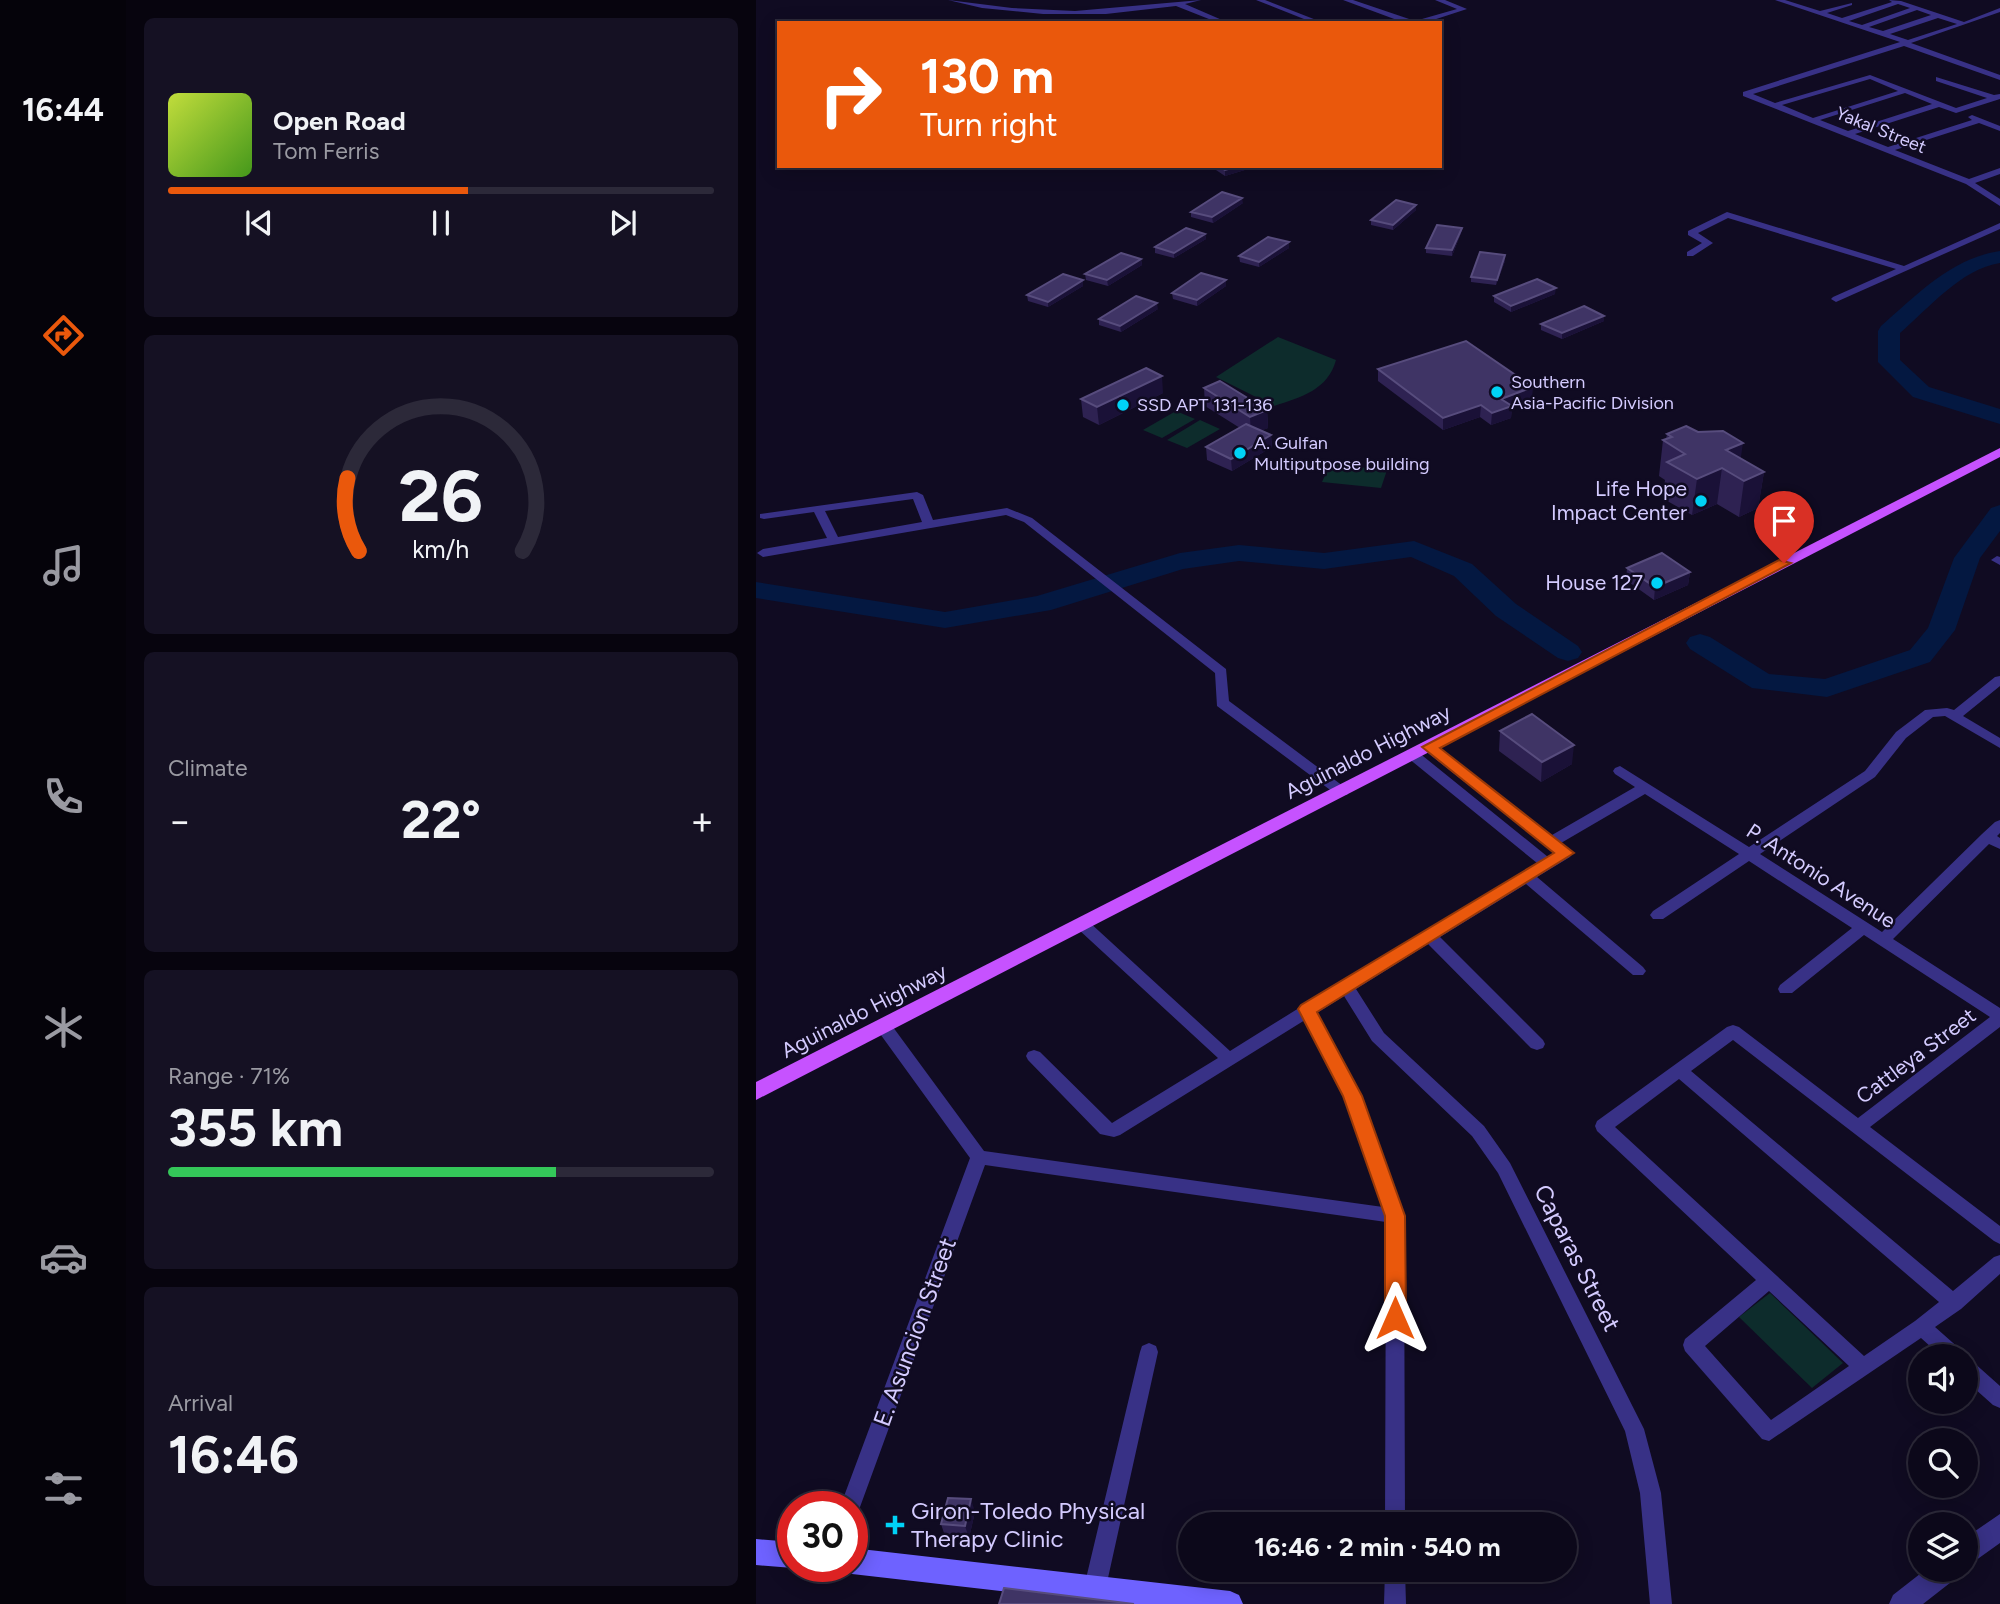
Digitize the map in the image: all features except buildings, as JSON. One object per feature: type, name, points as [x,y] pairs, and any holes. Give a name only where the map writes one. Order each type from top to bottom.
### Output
[{"type":"main road","name":"Aguinaldo Highway","points":[[756,1092],[2000,452]]},
{"type":"main road","points":[[756,1552],[777,1554]]},
{"type":"main road","points":[[868,1563],[1095,1587],[1161,1600],[1230,1604]]},
{"type":"street","points":[[951,0],[1024,11],[1075,13],[1198,0]]},
{"type":"street","points":[[1259,0],[1316,21]]},
{"type":"street","points":[[1346,0],[1409,21]]},
{"type":"street","points":[[1422,21],[1464,9],[1438,0]]},
{"type":"street","points":[[1778,0],[1885,33],[2000,78]]},
{"type":"street","points":[[1843,20],[1895,1],[1964,24]]},
{"type":"street","points":[[1177,4],[1221,21]]},
{"type":"street","points":[[1820,13],[1850,4]]},
{"type":"street","points":[[1865,26],[1917,8]]},
{"type":"street","points":[[1905,42],[2000,10]]},
{"type":"street","points":[[1024,11],[1029,21]]},
{"type":"street","points":[[1885,33],[1939,15]]},
{"type":"street","name":"Yakal Street","points":[[1905,42],[1746,94],[1969,182],[2000,203]]},
{"type":"street","points":[[1775,105],[1870,77],[2000,129]]},
{"type":"street","points":[[1939,79],[1995,100]]},
{"type":"street","points":[[1813,120],[1905,91]]},
{"type":"street","points":[[1956,111],[1995,100]]},
{"type":"street","points":[[1848,134],[1939,104]]},
{"type":"street","points":[[1887,150],[1979,120]]},
{"type":"street","points":[[1969,182],[2000,171]]},
{"type":"street","points":[[1690,254],[1708,243],[1691,233],[1727,215],[1905,269]]},
{"type":"street","points":[[1836,299],[2000,226]]},
{"type":"street","points":[[764,516],[917,495],[929,524]]},
{"type":"street","points":[[818,508],[834,541]]},
{"type":"street","points":[[762,553],[1007,511],[1028,520],[1222,672],[1222,704],[1342,792]]},
{"type":"street","points":[[1955,716],[2000,680]]},
{"type":"street","points":[[1658,915],[1870,774],[1901,735],[1923,717],[1937,710],[1955,716],[2000,744]]},
{"type":"street","points":[[1034,1056],[1106,1129],[1114,1130],[1307,1009],[1566,853],[1421,751]]},
{"type":"street","points":[[1421,751],[1548,864]]},
{"type":"street","name":"P. Antonio Avenue","points":[[1620,771],[2000,1017]]},
{"type":"street","points":[[1551,842],[1645,788]]},
{"type":"street","points":[[1882,940],[1994,841],[2000,825]]},
{"type":"street","points":[[1527,877],[1638,971]]},
{"type":"street","points":[[1083,925],[1229,1059]]},
{"type":"street","points":[[1786,989],[1864,927]]},
{"type":"street","points":[[1429,936],[1537,1044]]},
{"type":"street","name":"Caparas Street","points":[[1346,986],[1378,1037],[1478,1130],[1504,1168],[1629,1417],[1643,1454],[1653,1498],[1661,1604]]},
{"type":"street","points":[[1307,1009],[1352,1096],[1395,1216],[1395,1512]]},
{"type":"street","name":"Cattleya Street","points":[[1858,1127],[2000,1017]]},
{"type":"street","points":[[884,1027],[979,1157],[1395,1216]]},
{"type":"street","points":[[1864,1368],[1603,1126],[1732,1031],[2000,1236]]},
{"type":"street","points":[[1679,1070],[1954,1303]]},
{"type":"street","name":"E. Asuncion Street","points":[[856,1491],[979,1157]]},
{"type":"street","points":[[1769,1280],[1692,1345],[1769,1432],[1922,1327],[2000,1263]]},
{"type":"street","points":[[1922,1327],[1941,1344]]},
{"type":"street","points":[[1095,1587],[1149,1352]]},
{"type":"street","points":[[1978,1379],[2000,1399]]},
{"type":"street","points":[[1978,1545],[2000,1527]]},
{"type":"street","points":[[1395,1582],[1395,1604]]},
{"type":"street","points":[[1902,1604],[1930,1582]]},
{"type":"green space","points":[[1278,337],[1336,360],[1327,379],[1312,391],[1274,406],[1216,377]]},
{"type":"green space","points":[[1176,411],[1195,419],[1162,438],[1143,430]]},
{"type":"green space","points":[[1200,420],[1220,429],[1187,448],[1167,440]]},
{"type":"green space","points":[[1330,464],[1387,470],[1381,488],[1322,482]]},
{"type":"green space","points":[[1770,1293],[1843,1363],[1812,1388],[1739,1317]]},
{"type":"waterway","points":[[2000,257],[1986,259],[1957,274],[1889,331],[1889,362],[1921,392],[2000,417]]},
{"type":"waterway","points":[[1700,643],[1762,682],[1827,688],[1920,656],[1941,630],[1967,558],[2000,513]]},
{"type":"waterway","points":[[756,590],[945,620],[1041,604],[1180,561],[1239,553],[1324,561],[1414,549],[1463,570],[1506,610],[1568,652]]},
{"type":"place","name":"Southern Asia-Pacific Division","points":[[1497,392]]},
{"type":"place","name":"SSD APT 131-136","points":[[1123,405]]},
{"type":"place","name":"A. Gulfan Multiputpose building","points":[[1240,453]]},
{"type":"place","name":"Life Hope Impact Center","points":[[1701,501]]},
{"type":"place","name":"House 127","points":[[1657,583]]},
{"type":"place","name":"Giron-Toledo Physical Therapy Clinic","points":[[895,1525]]},
{"type":"route","points":[[1395,1318],[1395,1216],[1352,1096],[1307,1009],[1566,853],[1429,747],[1784,563]]}]
